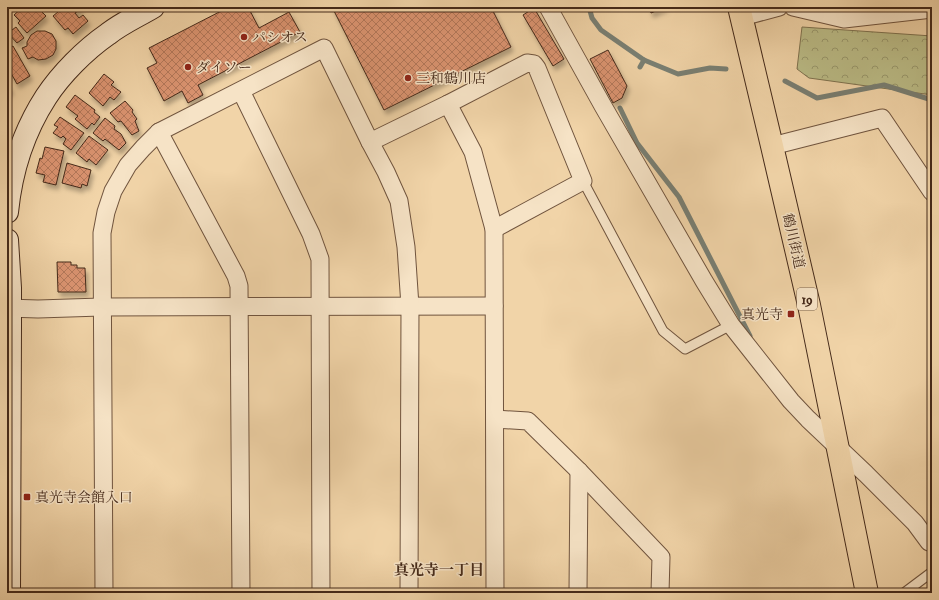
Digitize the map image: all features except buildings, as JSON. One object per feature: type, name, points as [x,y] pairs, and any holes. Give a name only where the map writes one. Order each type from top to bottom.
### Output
[{"type":"main road","name":"鶴川街道","points":[[741,12],[809,305],[867,593]]},
{"type":"street","points":[[7,212],[9,193],[17,163],[29,129],[46,97],[63,75],[107,34],[153,7]]},
{"type":"street","points":[[548,7],[704,282],[731,325],[791,401],[916,523],[929,542],[932,543]]},
{"type":"street","points":[[741,12],[780,7]]},
{"type":"street","points":[[802,8],[844,20],[932,9]]},
{"type":"street","points":[[104,593],[102,233],[106,212],[113,191],[128,165],[159,132],[324,48],[399,201],[406,247],[410,306],[409,593]]},
{"type":"street","points":[[370,142],[527,63],[534,64],[538,68],[583,181],[494,229]]},
{"type":"street","points":[[241,91],[311,234],[320,259],[322,593]]},
{"type":"street","points":[[448,104],[472,152],[494,229],[495,593]]},
{"type":"street","points":[[772,146],[882,118],[932,192]]},
{"type":"street","points":[[159,132],[236,276],[239,286],[241,593]]},
{"type":"street","points":[[7,240],[9,593]]},
{"type":"street","points":[[8,308],[494,306]]},
{"type":"street","points":[[495,420],[528,421],[579,471],[660,557],[660,593]]},
{"type":"street","points":[[578,593],[579,471]]},
{"type":"lane","points":[[583,181],[663,331],[685,349],[731,325]]},
{"type":"lane","points":[[904,593],[932,572]]},
{"type":"green space","points":[[802,27],[932,36],[932,95],[809,78],[797,69]]},
{"type":"waterway","points":[[589,7],[592,18],[601,30],[644,60],[678,74],[710,68],[726,69]]},
{"type":"waterway","points":[[640,67],[644,60]]},
{"type":"waterway","points":[[785,81],[817,98],[884,85],[932,100]]},
{"type":"waterway","points":[[620,108],[637,143],[679,197],[750,336]]},
{"type":"place","name":"パシオス","points":[[244,37]]},
{"type":"place","name":"ダイソー","points":[[188,67]]},
{"type":"place","name":"三和鶴川店","points":[[408,78]]},
{"type":"place","name":"真光寺","points":[[791,314]]},
{"type":"place","name":"真光寺会館入口","points":[[27,497]]},
{"type":"district","name":"真光寺一丁目","points":[[439,570]]}]
